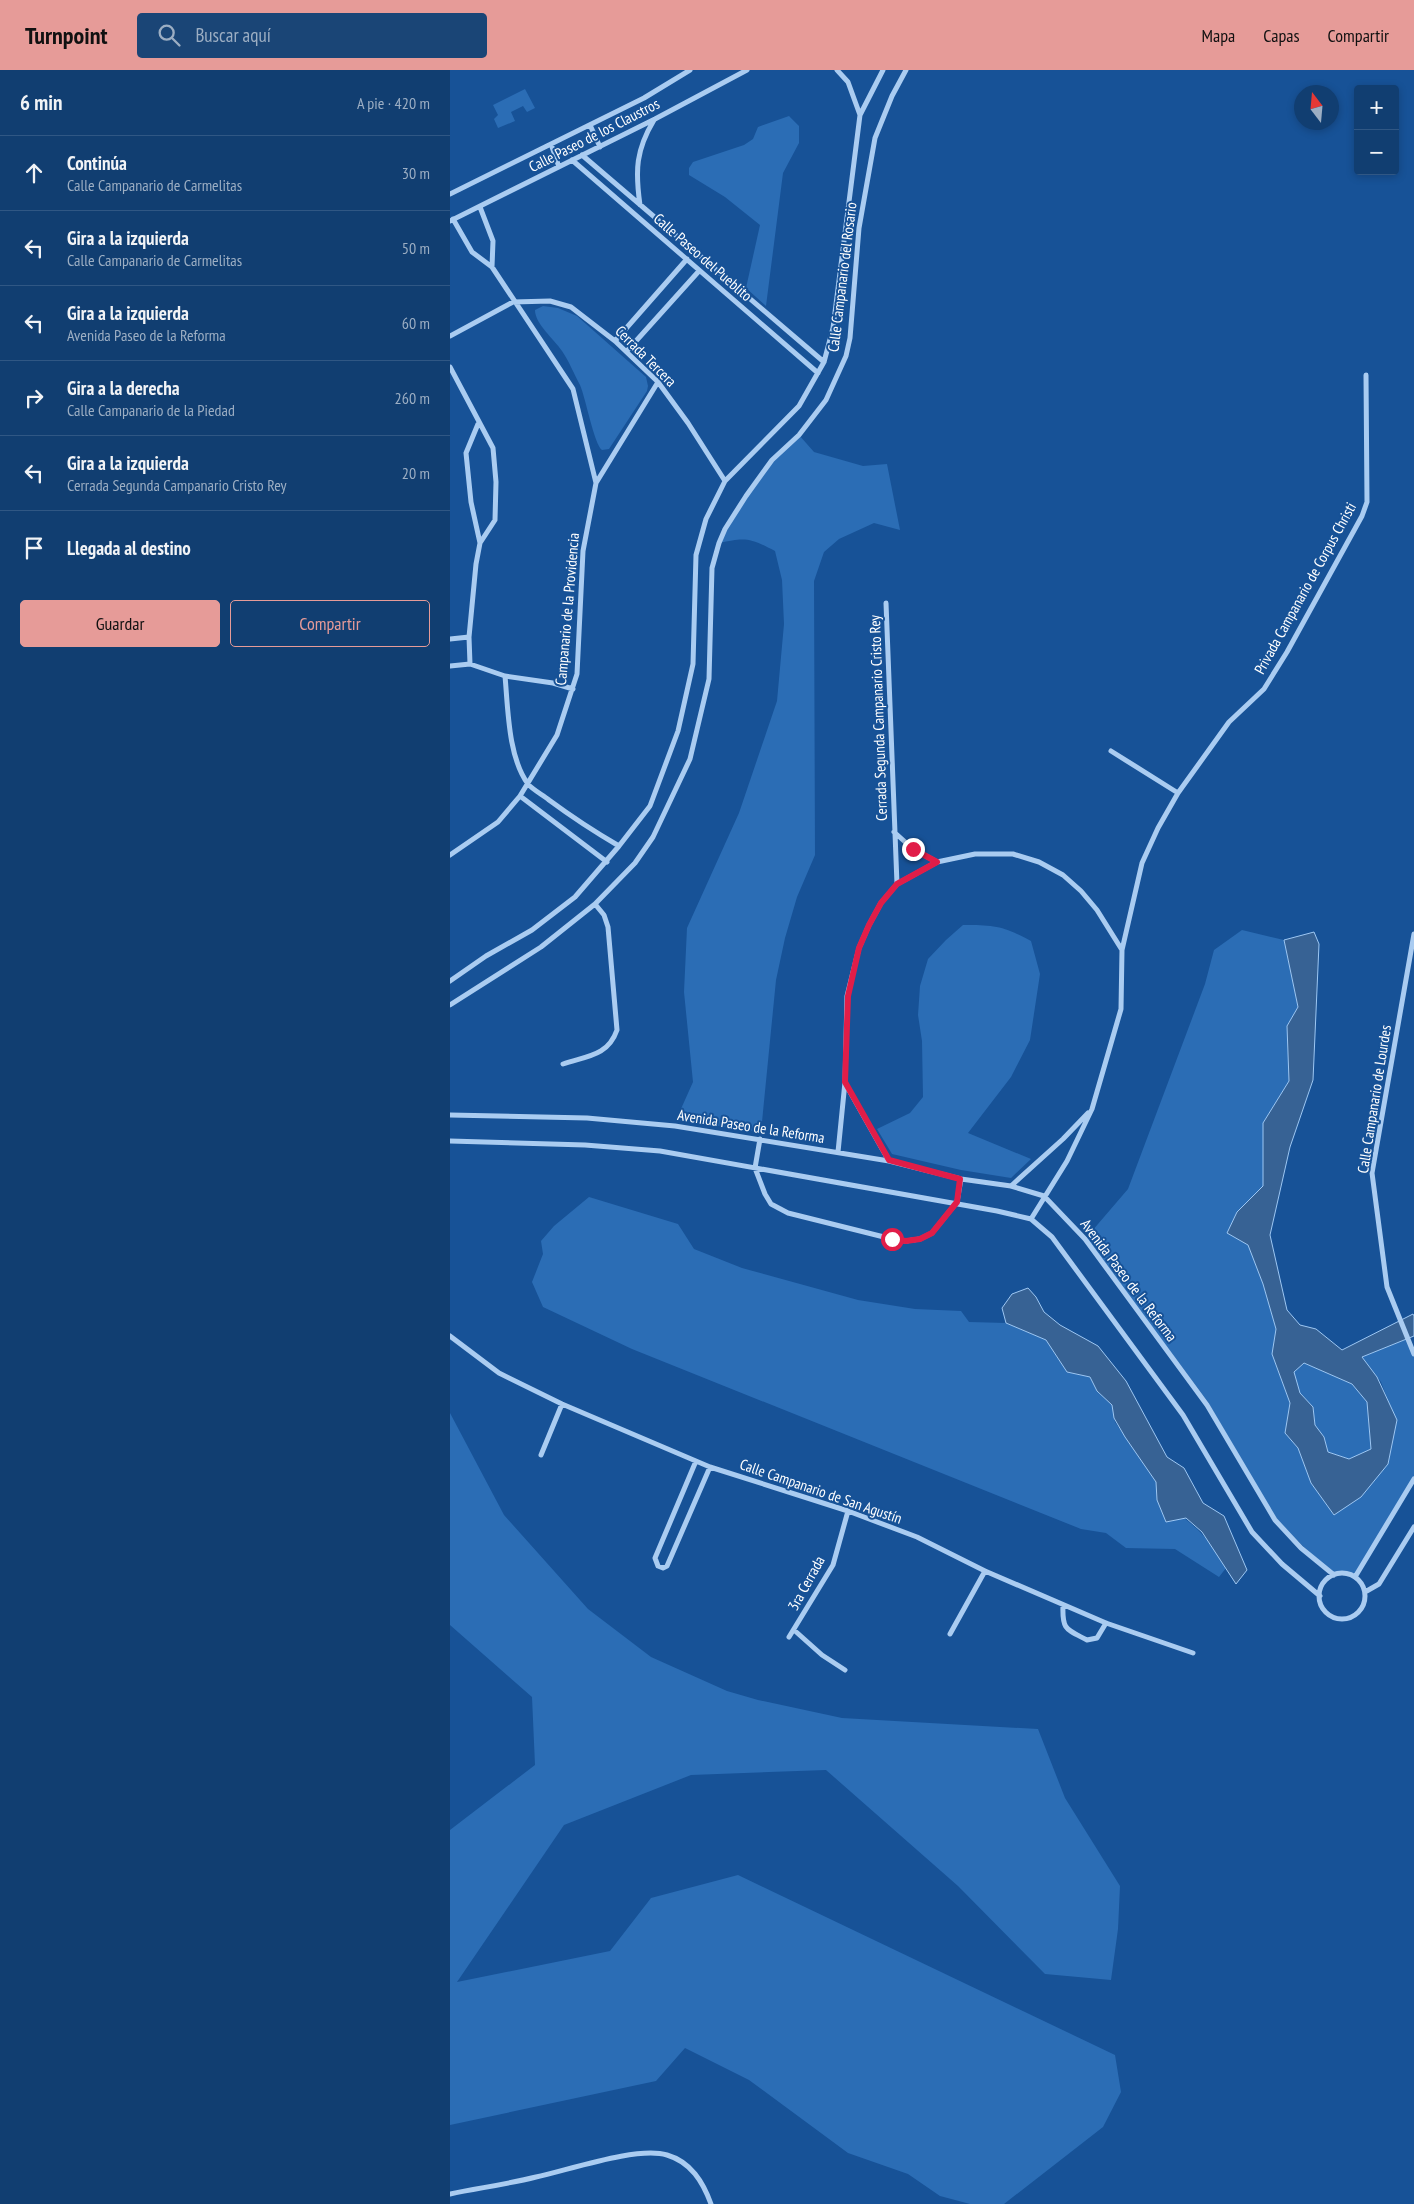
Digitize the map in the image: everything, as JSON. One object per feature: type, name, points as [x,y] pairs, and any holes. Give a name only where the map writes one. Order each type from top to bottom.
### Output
[{"type":"street","name":"Calle Paseo de los Claustros","points":[[450,194],[644,98],[690,70]]},
{"type":"street","name":"Calle Paseo de los Claustros","points":[[451,220],[600,147],[747,70]]},
{"type":"street","points":[[837,70],[848,82],[860,115]]},
{"type":"street","points":[[450,981],[486,956],[539,925],[575,897],[607,862],[650,806],[678,731],[692,664],[696,555],[706,519],[725,481],[798,406],[824,362],[832,328],[860,115],[882,70]]},
{"type":"street","name":"Calle Campanario del Rosario","points":[[450,1005],[541,947],[595,904],[635,863],[653,837],[690,759],[709,679],[712,568],[725,529],[772,460],[799,435],[826,400],[844,363],[850,338],[860,228],[875,138],[892,96],[906,70]]},
{"type":"street","points":[[640,205],[637,161],[643,138],[654,119]]},
{"type":"street","points":[[590,125],[600,147]]},
{"type":"street","points":[[551,144],[559,167]]},
{"type":"street","name":"Calle Paseo del Pueblito","points":[[582,155],[824,362]]},
{"type":"street","name":"Calle Paseo del Pueblito","points":[[572,160],[818,373]]},
{"type":"street","points":[[480,207],[493,241],[492,268]]},
{"type":"street","points":[[451,220],[472,252],[492,268],[573,389],[596,483]]},
{"type":"street","points":[[658,234],[666,227]]},
{"type":"street","points":[[615,342],[687,259]]},
{"type":"street","points":[[627,351],[699,271]]},
{"type":"street","points":[[720,290],[727,280]]},
{"type":"street","name":"Cerrada Tercera","points":[[513,302],[550,301],[571,307],[627,351],[658,382],[688,423],[725,481]]},
{"type":"street","points":[[450,336],[513,302]]},
{"type":"street","points":[[450,367],[478,424],[493,448],[496,482],[495,520],[480,543],[476,564],[469,637],[470,664]]},
{"type":"street","name":"Privada Campanario de Corpus Christi","points":[[1031,1219],[1068,1161],[1092,1109],[1121,1009],[1122,950],[1142,863],[1158,828],[1178,793],[1229,722],[1264,689],[1287,652],[1362,516],[1367,502],[1366,375]]},
{"type":"street","name":"Campanario de la Providencia","points":[[450,854],[498,822],[529,784],[557,735],[577,674],[583,551],[596,483],[658,382]]},
{"type":"street","points":[[478,424],[466,453],[471,502],[480,543]]},
{"type":"street","name":"Cerrada Segunda Campanario Cristo Rey","points":[[886,603],[897,884]]},
{"type":"street","points":[[450,639],[469,637]]},
{"type":"street","points":[[450,666],[470,664],[505,676],[553,683],[573,689]]},
{"type":"street","points":[[505,676],[508,714],[514,749],[521,770],[529,784],[584,825],[620,846]]},
{"type":"street","points":[[1111,751],[1178,793]]},
{"type":"street","points":[[520,796],[607,862]]},
{"type":"street","name":"Cerrada Segunda Campanario Cristo Rey","points":[[894,832],[913,849],[937,862]]},
{"type":"street","points":[[838,1152],[845,1082],[848,996],[859,948],[873,918],[897,884],[937,862],[975,854],[1013,854],[1039,862],[1063,875],[1081,891],[1097,910],[1122,950]]},
{"type":"street","points":[[562,1064],[603,1050],[613,1042],[617,1030],[608,927],[604,915],[595,904]]},
{"type":"street","name":"Calle Campanario de Lourdes","points":[[1414,934],[1372,1173],[1387,1287],[1414,1354]]},
{"type":"street","points":[[845,1082],[889,1160]]},
{"type":"street","points":[[1012,1186],[1064,1139],[1092,1109]]},
{"type":"street","name":"Avenida Paseo de la Reforma","points":[[450,1115],[587,1118],[675,1126],[889,1160],[960,1179],[1012,1186],[1044,1196],[1086,1240],[1207,1405],[1275,1520],[1301,1548],[1334,1574]]},
{"type":"street","points":[[760,1138],[755,1168],[771,1204],[788,1213],[899,1240],[920,1239],[932,1233],[957,1202],[960,1179]]},
{"type":"street","points":[[450,1141],[586,1145],[660,1152],[957,1202],[1031,1219],[1052,1237],[1183,1415],[1230,1498],[1252,1532],[1282,1564],[1320,1596]]},
{"type":"street","name":"Calle Campanario de San Agustín","points":[[450,1336],[499,1373],[562,1404],[710,1467],[848,1511],[917,1537],[985,1572],[1063,1605],[1106,1623],[1193,1653]]},
{"type":"street","points":[[541,1455],[562,1404]]},
{"type":"street","points":[[696,1461],[655,1558],[658,1566],[663,1568],[667,1566],[710,1467]]},
{"type":"street","points":[[1355,1577],[1414,1479]]},
{"type":"street","name":"3ra Cerrada","points":[[789,1637],[832,1565],[848,1511]]},
{"type":"street","points":[[1365,1592],[1379,1584],[1414,1527]]},
{"type":"street","points":[[950,1634],[985,1572]]},
{"type":"street","points":[[1341,1573],[1355,1577],[1360,1581],[1365,1592],[1362,1609],[1345,1618],[1333,1616],[1326,1612],[1321,1605],[1320,1596],[1321,1587],[1326,1580],[1334,1574],[1341,1573]]},
{"type":"street","points":[[1063,1605],[1062,1622],[1065,1627],[1087,1640],[1097,1638],[1106,1623]]},
{"type":"street","points":[[794,1630],[822,1655],[845,1670]]},
{"type":"street","points":[[450,2194],[535,2178],[632,2154],[652,2153],[666,2154],[689,2166],[701,2182],[711,2204]]},
{"type":"shaded area","points":[[525,89],[535,108],[527,112],[523,106],[511,112],[515,121],[498,128],[494,119],[498,115],[493,105]]},
{"type":"shaded area","points":[[789,116],[799,126],[799,143],[783,173],[766,306],[746,288],[760,225],[725,197],[689,175],[689,168],[693,162],[744,145],[753,139],[758,127]]},
{"type":"shaded area","points":[[543,306],[558,308],[577,316],[646,377],[647,391],[609,449],[602,450],[599,446],[580,385],[565,355],[538,321],[535,310]]},
{"type":"shaded area","points":[[799,435],[814,452],[863,466],[887,464],[900,530],[874,523],[839,539],[824,552],[814,581],[815,855],[797,897],[785,938],[776,980],[761,1132],[676,1120],[693,1082],[684,992],[687,928],[739,813],[777,701],[784,624],[782,580],[775,551],[760,543],[742,539],[719,543],[725,529],[772,460]]},
{"type":"shaded area","points":[[963,925],[998,927],[1031,941],[1040,974],[1030,1040],[1011,1077],[968,1133],[1031,1159],[1011,1178],[961,1170],[892,1154],[877,1129],[910,1113],[923,1097],[922,1041],[918,1015],[920,986],[928,959]]},
{"type":"shaded area","points":[[1242,930],[1284,940],[1298,1007],[1287,1026],[1289,1081],[1263,1123],[1263,1186],[1237,1212],[1263,1284],[1276,1329],[1272,1354],[1290,1403],[1285,1433],[1298,1448],[1311,1483],[1334,1515],[1388,1464],[1396,1421],[1381,1382],[1362,1357],[1407,1339],[1414,1357],[1414,1478],[1354,1576],[1341,1573],[1334,1575],[1274,1516],[1208,1402],[1086,1238],[1128,1189],[1205,984],[1214,950]]},
{"type":"shaded area","points":[[1314,932],[1319,944],[1313,1080],[1290,1147],[1270,1235],[1287,1310],[1300,1325],[1316,1329],[1342,1350],[1413,1314],[1414,1316],[1414,1336],[1362,1357],[1377,1377],[1397,1420],[1388,1464],[1361,1497],[1334,1515],[1311,1483],[1298,1448],[1285,1433],[1290,1403],[1272,1354],[1276,1329],[1263,1284],[1248,1245],[1227,1233],[1237,1212],[1263,1186],[1263,1123],[1289,1081],[1287,1026],[1298,1007],[1284,940]],"holes":[[[1304,1363],[1352,1384],[1367,1402],[1371,1449],[1349,1459],[1328,1452],[1324,1437],[1315,1425],[1313,1407],[1300,1393],[1294,1372]]]},
{"type":"shaded area","points":[[589,1197],[678,1224],[694,1249],[742,1268],[858,1300],[915,1309],[961,1311],[969,1322],[1006,1323],[1046,1340],[1067,1372],[1090,1377],[1097,1391],[1112,1405],[1115,1422],[1156,1482],[1157,1500],[1197,1529],[1212,1546],[1226,1568],[1219,1577],[1175,1549],[1126,1548],[1106,1533],[1081,1529],[632,1349],[543,1307],[532,1282],[543,1254],[541,1241],[554,1226]]},
{"type":"shaded area","points":[[1028,1288],[1036,1297],[1044,1312],[1060,1325],[1098,1346],[1126,1381],[1167,1457],[1184,1468],[1203,1503],[1224,1516],[1247,1570],[1236,1584],[1202,1532],[1186,1518],[1166,1522],[1157,1500],[1156,1482],[1114,1418],[1112,1405],[1097,1391],[1090,1377],[1067,1372],[1046,1340],[1006,1323],[1002,1308],[1012,1294]]},
{"type":"shaded area","points":[[1304,1363],[1352,1384],[1367,1402],[1371,1450],[1349,1459],[1328,1452],[1324,1437],[1315,1425],[1313,1407],[1300,1393],[1293,1372]]},
{"type":"shaded area","points":[[450,1413],[504,1515],[588,1609],[651,1657],[727,1691],[758,1700],[842,1718],[1038,1729],[1065,1798],[1120,1886],[1118,1929],[1111,1980],[1045,1974],[958,1886],[826,1770],[691,1775],[564,1825],[457,1982],[610,1951],[651,1898],[738,1875],[1115,2055],[1121,2092],[1103,2127],[1004,2204],[970,2204],[940,2196],[908,2174],[848,2153],[749,2080],[685,2048],[656,2081],[450,2125],[450,1830],[535,1765],[532,1697],[450,1625]]},
{"type":"route","points":[[892,1239],[906,1241],[920,1239],[932,1233],[957,1202],[960,1179],[889,1160],[845,1082],[845,1020],[848,996],[859,948],[881,903],[897,884],[937,862],[913,849]]}]
